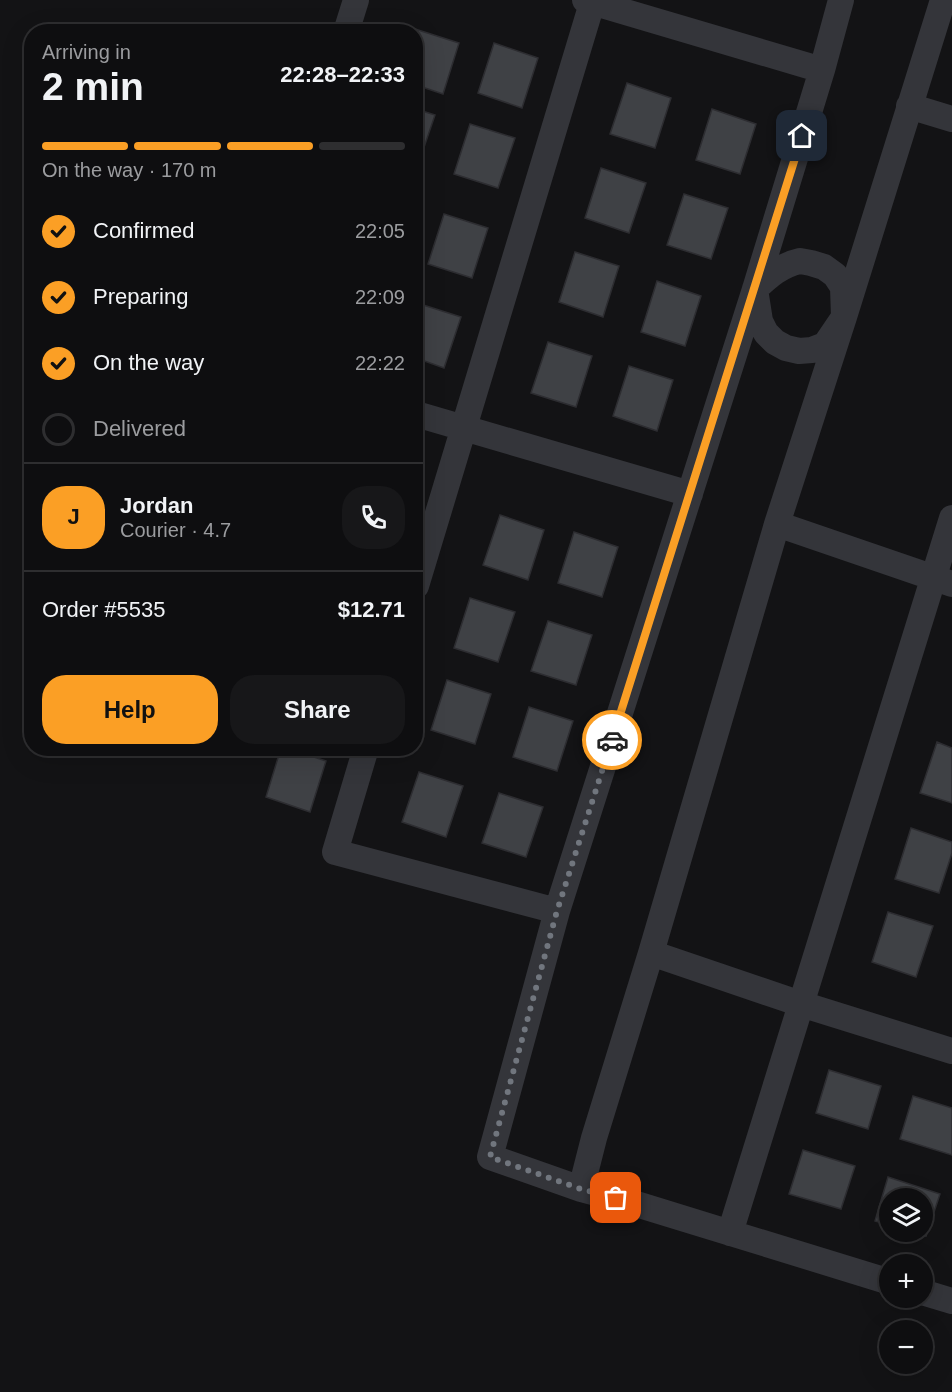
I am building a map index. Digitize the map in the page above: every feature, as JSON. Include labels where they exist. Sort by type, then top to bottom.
[{"type":"street","points":[[348,24],[356,0]]},
{"type":"street","points":[[841,0],[822,70],[754,289],[557,911],[490,1157],[581,1189],[879,1279]]},
{"type":"street","points":[[581,1189],[594,1138],[777,524],[943,0]]},
{"type":"street","points":[[423,563],[590,1],[822,70]]},
{"type":"street","points":[[909,106],[952,119]]},
{"type":"street","points":[[800,261],[811,263],[824,267],[835,275],[843,286],[844,316],[825,345],[812,350],[799,351],[786,348],[766,333],[760,321],[754,289],[779,268],[800,261]]},
{"type":"street","points":[[423,416],[690,494]]},
{"type":"street","points":[[730,1233],[801,1004],[943,581],[952,518]]},
{"type":"street","points":[[777,524],[943,581]]},
{"type":"street","points":[[364,756],[335,852],[557,911]]},
{"type":"street","points":[[651,953],[801,1004],[952,1051]]},
{"type":"street","points":[[933,1295],[952,1301]]},
{"type":"building","points":[[423,32],[459,43],[443,94],[423,87]]},
{"type":"building","points":[[494,43],[538,58],[522,108],[478,93]]},
{"type":"building","points":[[627,83],[671,98],[655,148],[610,134]]},
{"type":"building","points":[[712,109],[756,124],[740,174],[696,160]]},
{"type":"building","points":[[423,111],[435,115],[423,150]]},
{"type":"building","points":[[470,124],[515,138],[498,188],[454,174]]},
{"type":"building","points":[[601,168],[646,183],[629,233],[585,218]]},
{"type":"building","points":[[684,194],[728,208],[711,259],[667,245]]},
{"type":"building","points":[[444,214],[488,228],[472,278],[428,264]]},
{"type":"building","points":[[575,252],[619,266],[603,317],[559,302]]},
{"type":"building","points":[[657,281],[701,296],[685,346],[641,332]]},
{"type":"building","points":[[423,305],[461,317],[444,368],[423,360]]},
{"type":"building","points":[[548,342],[592,356],[576,407],[531,393]]},
{"type":"building","points":[[629,366],[673,380],[657,431],[613,416]]},
{"type":"building","points":[[500,515],[544,530],[528,580],[483,565]]},
{"type":"building","points":[[574,532],[618,547],[602,597],[558,583]]},
{"type":"building","points":[[470,598],[515,612],[498,662],[454,648]]},
{"type":"building","points":[[548,621],[592,635],[576,685],[531,671]]},
{"type":"building","points":[[447,680],[491,694],[475,744],[431,730]]},
{"type":"building","points":[[529,707],[573,721],[557,771],[513,757]]},
{"type":"building","points":[[937,742],[952,748],[952,803],[920,793]]},
{"type":"building","points":[[279,756],[311,756],[326,761],[310,812],[266,797]]},
{"type":"building","points":[[419,772],[463,786],[446,837],[402,822]]},
{"type":"building","points":[[499,793],[543,807],[526,857],[482,843]]},
{"type":"building","points":[[911,828],[952,842],[952,853],[939,893],[895,879]]},
{"type":"building","points":[[888,912],[933,926],[916,977],[872,962]]},
{"type":"building","points":[[829,1070],[881,1086],[868,1129],[816,1113]]},
{"type":"building","points":[[913,1096],[952,1108],[952,1155],[900,1139]]},
{"type":"building","points":[[803,1150],[855,1166],[841,1209],[789,1194]]},
{"type":"building","points":[[888,1177],[922,1188],[885,1188]]},
{"type":"building","points":[[933,1192],[940,1194],[933,1215]]},
{"type":"building","points":[[879,1207],[879,1222],[875,1221]]},
{"type":"way so far","points":[[612,740],[557,911],[490,1157],[581,1189],[616,1198]]},
{"type":"route","points":[[612,740],[802,136]]}]
